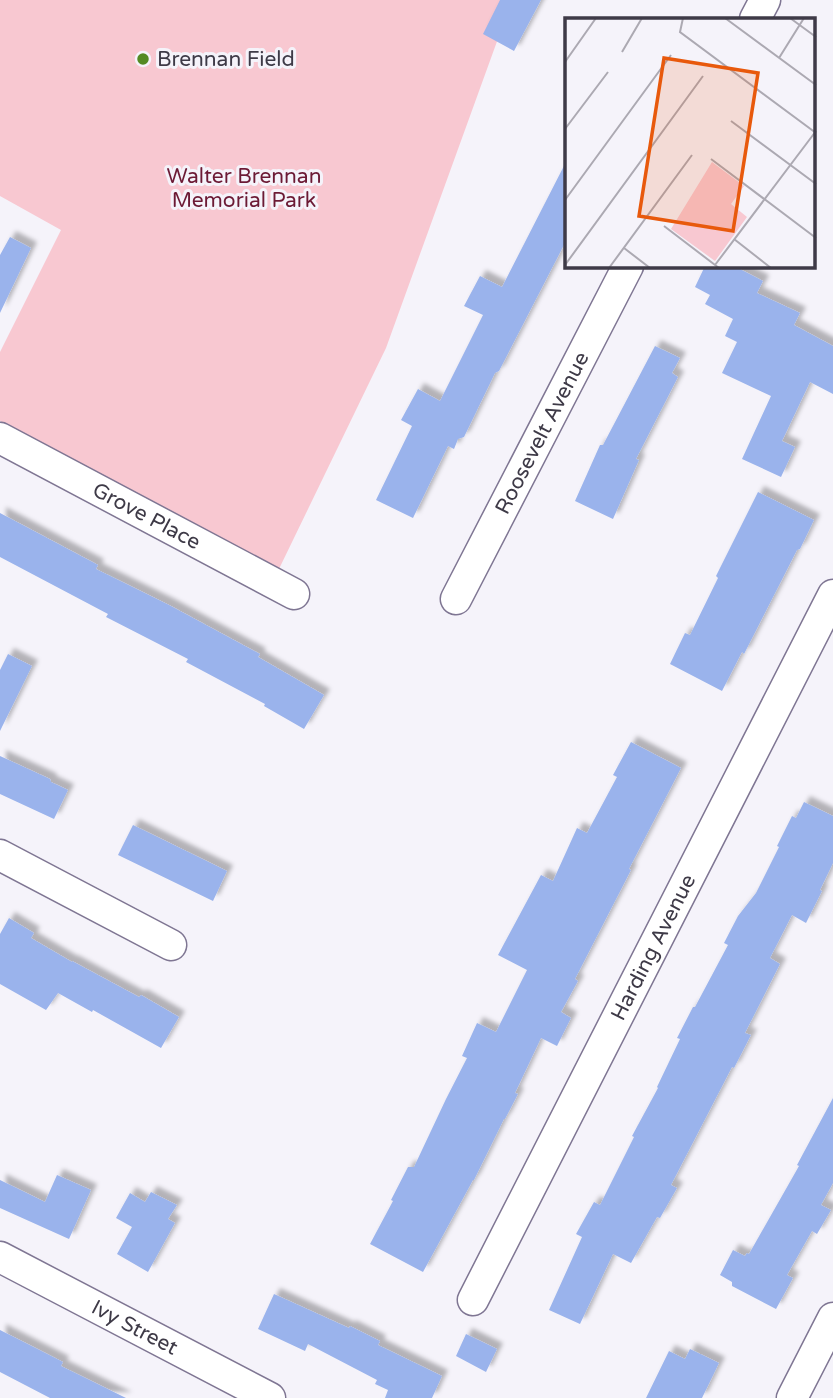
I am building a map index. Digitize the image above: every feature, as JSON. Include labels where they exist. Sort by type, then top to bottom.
[{"type":"street","points":[[756,18],[765,0]]},
{"type":"street","name":"Roosevelt Avenue","points":[[456,599],[627,268]]},
{"type":"street","name":"Grove Place","points":[[0,438],[294,594]]},
{"type":"street","name":"Harding Avenue","points":[[472,1300],[833,596]]},
{"type":"street","points":[[0,855],[171,945]]},
{"type":"street","name":"Ivy Street","points":[[0,1257],[270,1398]]},
{"type":"street","points":[[792,1398],[833,1318]]},
{"type":"green space","name":"Walter Brennan Memorial Park","points":[[0,0],[512,0],[386,348],[278,571],[0,421],[0,352],[61,230],[0,196]]},
{"type":"building","points":[[500,0],[541,0],[514,51],[483,34]]},
{"type":"building","points":[[565,164],[565,243],[464,437],[458,439],[454,449],[448,446],[413,518],[376,500],[412,426],[401,420],[418,389],[440,401],[483,315],[464,306],[480,276],[502,287]]},
{"type":"building","points":[[10,237],[31,248],[0,313],[0,255]]},
{"type":"building","points":[[704,268],[738,268],[763,281],[757,293],[800,313],[794,325],[833,346],[833,394],[810,382],[782,441],[795,447],[781,477],[742,459],[771,396],[722,373],[737,342],[725,336],[733,319],[705,304],[710,295],[695,287]]},
{"type":"building","points":[[655,346],[680,358],[672,373],[678,377],[636,459],[639,460],[613,519],[575,501],[600,445],[603,445]]},
{"type":"building","points":[[758,492],[814,520],[722,691],[670,664],[685,633],[690,635]]},
{"type":"building","points":[[0,513],[98,565],[96,569],[260,654],[258,657],[324,695],[304,729],[264,706],[265,704],[186,662],[188,659],[106,617],[108,614],[0,557]]},
{"type":"building","points":[[8,654],[32,666],[0,731],[0,670]]},
{"type":"building","points":[[631,742],[681,768],[575,979],[578,981],[561,1012],[571,1018],[557,1046],[541,1038],[515,1093],[518,1094],[423,1272],[370,1244],[408,1167],[414,1167],[467,1058],[462,1056],[477,1023],[496,1032],[527,970],[498,955],[541,875],[553,881],[577,828],[587,833],[617,777],[613,775]]},
{"type":"building","points":[[0,756],[68,790],[54,819],[0,794]]},
{"type":"building","points":[[804,802],[833,816],[833,863],[806,923],[792,915],[770,958],[780,964],[745,1033],[751,1035],[671,1185],[677,1188],[631,1263],[613,1254],[580,1324],[549,1310],[582,1237],[576,1234],[594,1202],[600,1205],[658,1088],[680,1039],[677,1038],[728,945],[724,943],[738,916],[756,893],[792,816],[796,818]]},
{"type":"building","points":[[133,825],[227,871],[213,901],[118,855]]},
{"type":"building","points":[[9,918],[34,933],[31,938],[72,962],[139,997],[141,995],[179,1017],[161,1048],[58,993],[46,1010],[0,984],[0,934]]},
{"type":"building","points":[[833,1098],[833,1183],[821,1205],[831,1210],[817,1234],[812,1231],[787,1275],[793,1278],[776,1309],[732,1286],[732,1282],[720,1275],[733,1250],[745,1256],[749,1254],[799,1166],[797,1165]]},
{"type":"building","points":[[57,1175],[91,1190],[69,1239],[0,1208],[0,1180],[45,1202]]},
{"type":"building","points":[[151,1192],[177,1205],[168,1219],[175,1223],[148,1272],[117,1254],[132,1227],[116,1218],[130,1193],[145,1202]]},
{"type":"building","points":[[274,1294],[349,1328],[350,1326],[380,1341],[378,1345],[442,1376],[432,1398],[385,1398],[388,1390],[375,1384],[377,1380],[308,1344],[305,1351],[258,1329]]},
{"type":"building","points":[[0,1330],[63,1362],[61,1366],[126,1398],[50,1398],[0,1372]]},
{"type":"building","points":[[466,1334],[497,1349],[486,1372],[456,1356]]},
{"type":"building","points":[[690,1349],[719,1363],[702,1398],[646,1398],[669,1351],[685,1359]]},
{"type":"place","name":"Brennan Field","points":[[143,59]]}]
